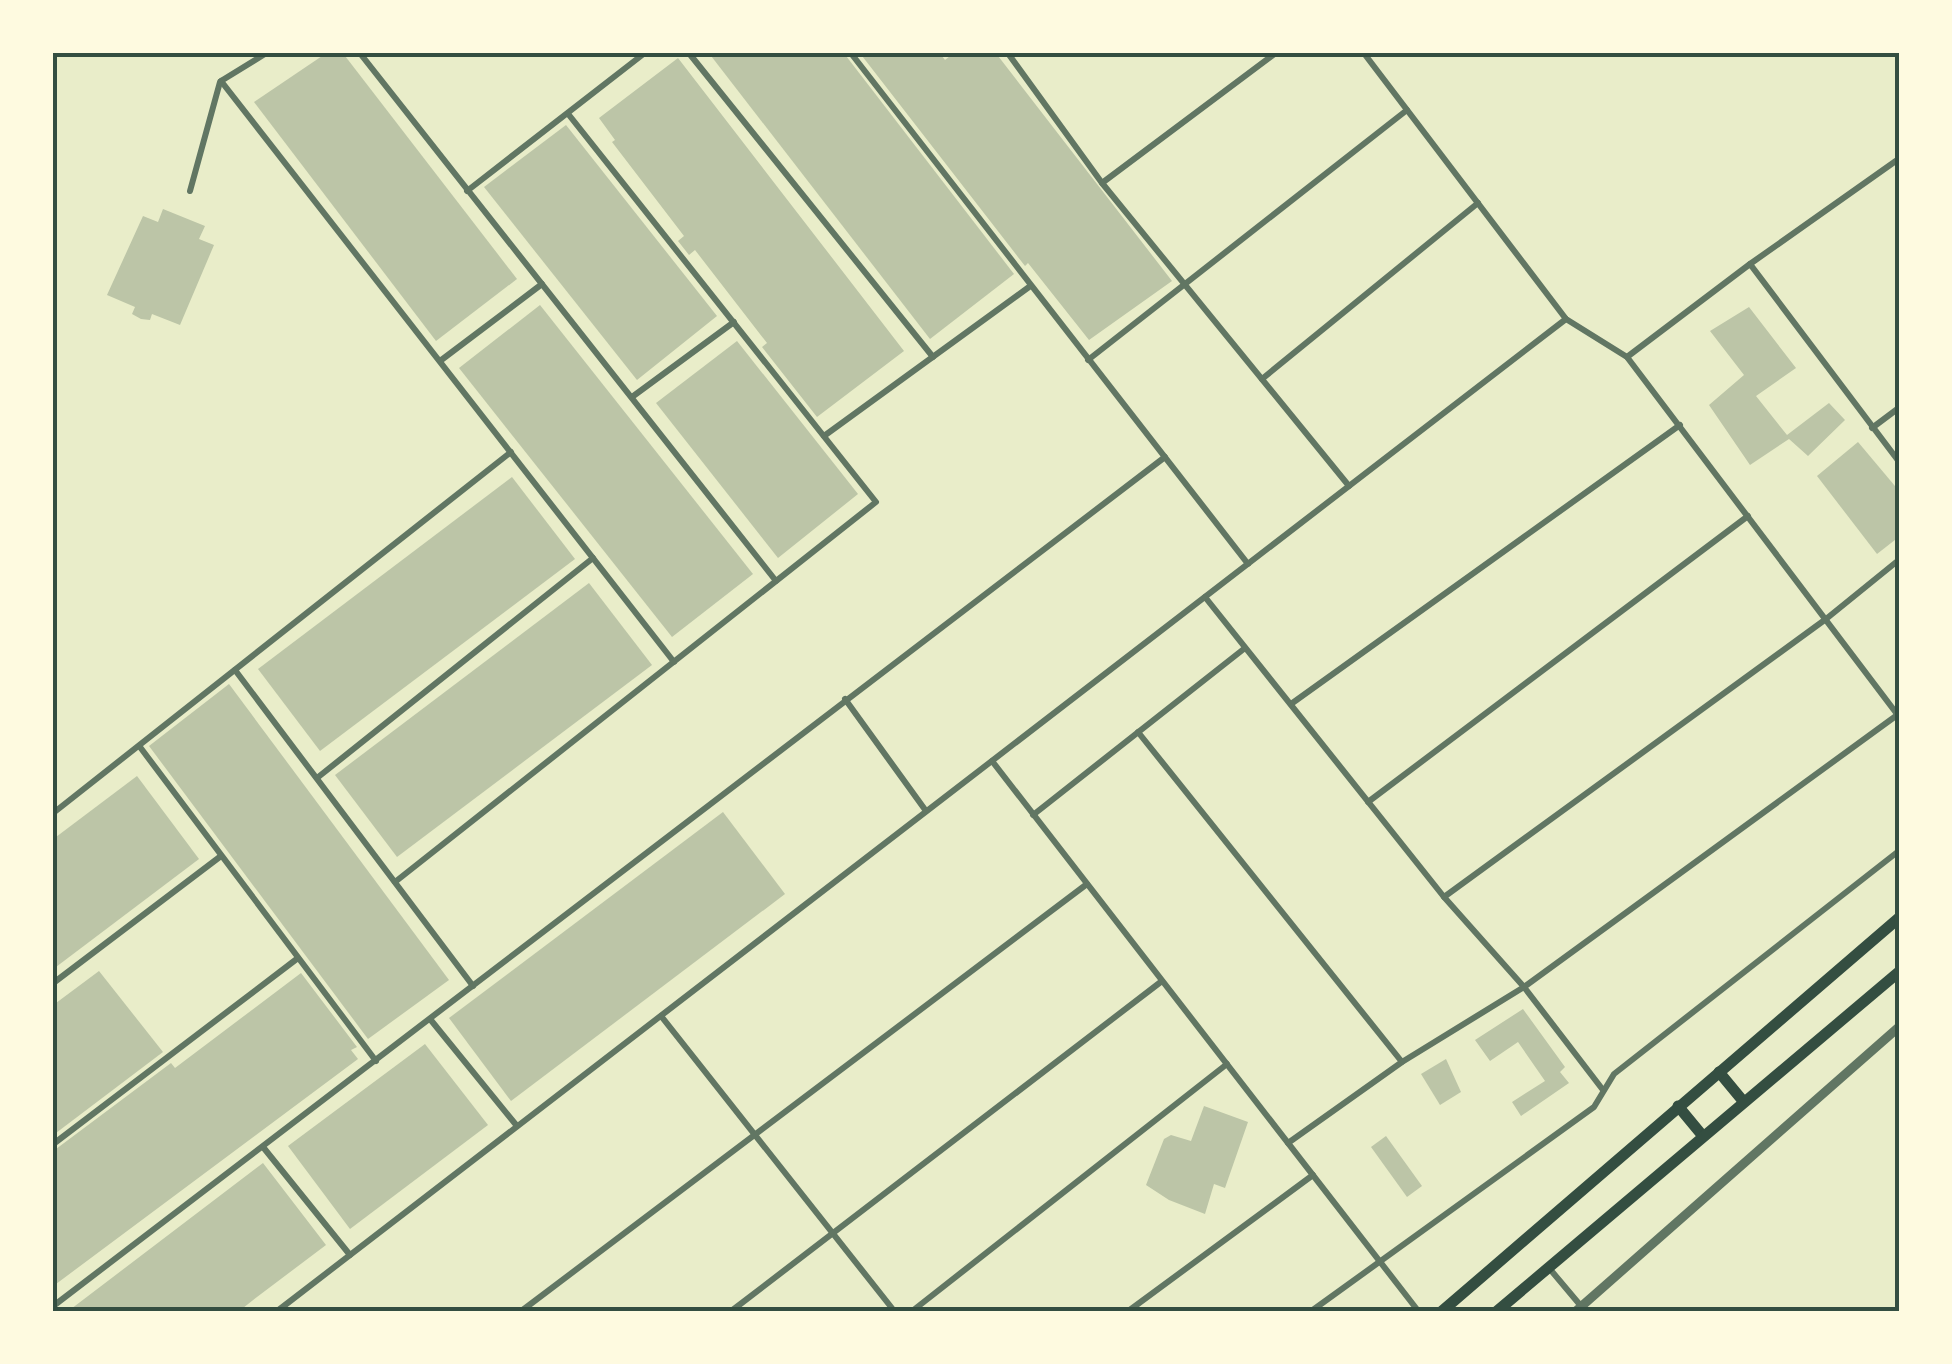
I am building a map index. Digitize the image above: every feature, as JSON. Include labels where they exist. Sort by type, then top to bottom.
[{"type":"highway","points":[[1441,1312],[1900,917]]},
{"type":"highway","points":[[1496,1312],[1899,971]]},
{"type":"highway","points":[[1719,1072],[1743,1101]]},
{"type":"highway","points":[[1678,1106],[1702,1135]]},
{"type":"street","points":[[190,191],[221,81],[268,52]]},
{"type":"street","points":[[359,52],[776,581]]},
{"type":"street","points":[[467,191],[646,52]]},
{"type":"street","points":[[688,52],[933,357]]},
{"type":"street","points":[[850,52],[1248,564]]},
{"type":"street","points":[[1006,52],[1102,183],[1349,486]]},
{"type":"street","points":[[1102,183],[1277,52]]},
{"type":"street","points":[[1288,1143],[1402,1062],[1524,987],[1899,715],[1627,357],[1566,318],[1363,52]]},
{"type":"street","points":[[221,81],[674,662]]},
{"type":"street","points":[[1088,360],[1406,110]]},
{"type":"street","points":[[395,882],[876,502],[569,114]]},
{"type":"street","points":[[1627,357],[1900,158]]},
{"type":"street","points":[[1262,379],[1478,204]]},
{"type":"street","points":[[1750,264],[1900,463]]},
{"type":"street","points":[[440,362],[542,284]]},
{"type":"street","points":[[824,436],[1030,287]]},
{"type":"street","points":[[282,1310],[1566,318]]},
{"type":"street","points":[[632,398],[734,322]]},
{"type":"street","points":[[1872,428],[1900,407]]},
{"type":"street","points":[[1291,705],[1680,425]]},
{"type":"street","points":[[52,814],[511,452]]},
{"type":"street","points":[[54,1303],[1165,457]]},
{"type":"street","points":[[1368,802],[1748,516]]},
{"type":"street","points":[[317,778],[593,558]]},
{"type":"street","points":[[1444,897],[1826,619],[1900,559]]},
{"type":"street","points":[[1205,597],[1604,1090]]},
{"type":"street","points":[[1033,815],[1245,648]]},
{"type":"street","points":[[235,670],[473,986]]},
{"type":"street","points":[[845,699],[926,812]]},
{"type":"street","points":[[1138,732],[1402,1062]]},
{"type":"street","points":[[140,747],[376,1061]]},
{"type":"street","points":[[992,762],[1419,1312]]},
{"type":"street","points":[[1310,1312],[1594,1107],[1614,1074],[1900,850]]},
{"type":"street","points":[[52,984],[222,856]]},
{"type":"street","points":[[520,1312],[1086,884]]},
{"type":"street","points":[[52,1145],[298,958]]},
{"type":"street","points":[[730,1312],[1162,981]]},
{"type":"street","points":[[661,1016],[895,1312]]},
{"type":"street","points":[[430,1019],[517,1126]]},
{"type":"street","points":[[1548,1266],[1581,1310],[1900,1026]]},
{"type":"street","points":[[911,1312],[1226,1064]]},
{"type":"street","points":[[263,1147],[350,1255]]},
{"type":"street","points":[[1126,1312],[1312,1174]]},
{"type":"building","points":[[328,52],[342,52],[517,279],[436,341],[254,102]]},
{"type":"building","points":[[708,52],[843,52],[1014,274],[930,339]]},
{"type":"building","points":[[859,52],[939,52],[945,60],[955,52],[995,52],[1172,281],[1089,340],[1028,263],[1025,266]]},
{"type":"building","points":[[678,58],[904,351],[817,417],[762,347],[767,343],[695,250],[689,255],[678,241],[684,236],[612,142],[615,140],[599,118]]},
{"type":"building","points":[[566,125],[717,316],[637,380],[484,187]]},
{"type":"building","points":[[163,209],[205,226],[199,239],[214,245],[180,325],[152,314],[150,320],[141,319],[132,314],[135,307],[107,295],[143,216],[158,222]]},
{"type":"building","points":[[540,305],[753,574],[672,637],[459,368]]},
{"type":"building","points":[[1749,307],[1796,368],[1756,396],[1787,435],[1829,403],[1845,420],[1808,456],[1789,439],[1750,465],[1709,405],[1744,375],[1710,331]]},
{"type":"building","points":[[737,341],[858,494],[778,558],[656,403]]},
{"type":"building","points":[[1858,442],[1900,492],[1900,536],[1877,554],[1817,476]]},
{"type":"building","points":[[512,477],[575,559],[320,751],[258,669]]},
{"type":"building","points":[[589,583],[652,665],[397,857],[335,775]]},
{"type":"building","points":[[229,684],[449,980],[368,1039],[149,746]]},
{"type":"building","points":[[137,776],[199,859],[52,970],[52,840]]},
{"type":"building","points":[[723,812],[785,894],[511,1101],[449,1018]]},
{"type":"building","points":[[99,971],[163,1052],[52,1136],[52,1006]]},
{"type":"building","points":[[301,973],[357,1047],[351,1050],[358,1059],[52,1287],[52,1152],[171,1063],[175,1068]]},
{"type":"building","points":[[1523,1009],[1565,1067],[1560,1072],[1569,1083],[1521,1116],[1512,1102],[1545,1081],[1518,1042],[1490,1061],[1475,1040]]},
{"type":"building","points":[[425,1044],[488,1125],[350,1229],[288,1146]]},
{"type":"building","points":[[1446,1059],[1461,1092],[1440,1105],[1421,1074]]},
{"type":"building","points":[[1204,1106],[1248,1122],[1225,1188],[1214,1184],[1205,1214],[1169,1200],[1146,1185],[1164,1139],[1171,1135],[1191,1141]]},
{"type":"building","points":[[1386,1136],[1422,1186],[1407,1197],[1371,1147]]},
{"type":"building","points":[[263,1163],[326,1245],[238,1312],[67,1312]]}]
